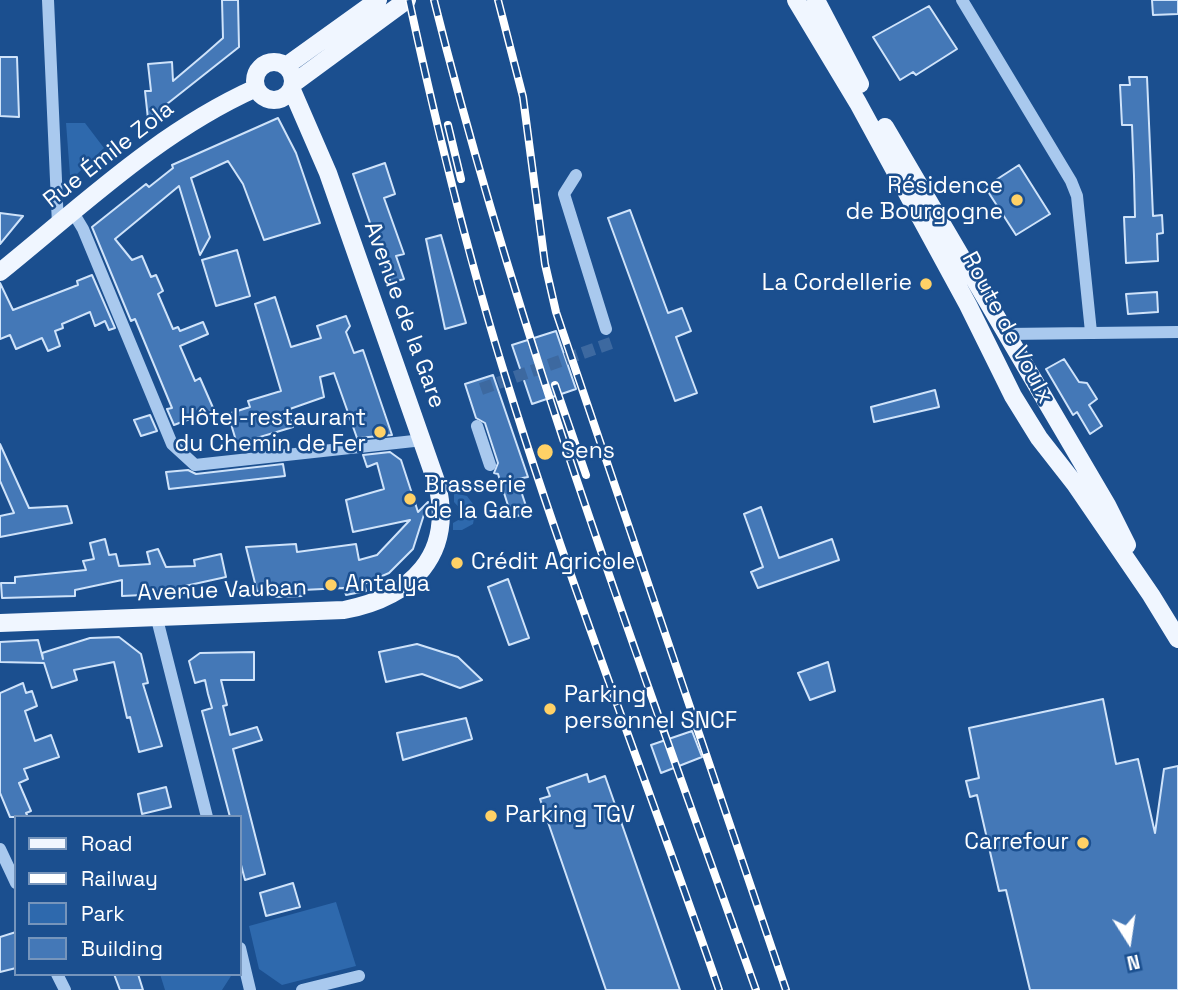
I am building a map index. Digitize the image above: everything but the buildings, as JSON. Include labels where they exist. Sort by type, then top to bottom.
[{"type":"main road","points":[[286,66],[378,0]]},
{"type":"main road","points":[[293,86],[286,66],[276,62],[261,67],[256,74],[256,88],[270,100],[283,99],[293,86],[407,0]]},
{"type":"main road","name":"Route de Voulx","points":[[796,0],[858,103],[968,305],[1013,397],[1038,438],[1075,484],[1152,595]]},
{"type":"main road","name":"Route de Voulx","points":[[816,0],[852,71],[1107,505],[1152,595],[1178,639]]},
{"type":"main road","name":"Avenue de la Gare","points":[[293,86],[319,149],[423,440],[443,514],[440,540],[431,560]]},
{"type":"main road","name":"Rue Émile Zola","points":[[0,272],[74,214],[118,173],[152,148],[204,115],[256,88]]},
{"type":"main road","name":"Avenue Vauban","points":[[0,623],[270,615],[361,607],[407,584],[431,560]]},
{"type":"street","points":[[48,0],[58,225]]},
{"type":"street","points":[[962,0],[1072,181],[1078,206],[1091,332]]},
{"type":"street","points":[[576,175],[564,194],[606,329]]},
{"type":"street","points":[[74,214],[83,229],[172,444],[195,465],[423,440]]},
{"type":"street","points":[[1006,334],[1178,332]]},
{"type":"street","points":[[477,426],[490,465]]},
{"type":"street","points":[[157,619],[206,815]]},
{"type":"street","points":[[0,849],[14,879]]},
{"type":"street","points":[[242,956],[250,990]]},
{"type":"street","points":[[302,990],[359,976]]},
{"type":"green space","points":[[66,123],[85,123],[104,148],[75,176],[70,175]]},
{"type":"green space","points":[[454,493],[467,496],[476,508],[473,524],[462,530],[453,530],[453,523],[460,519],[463,512],[454,502]]},
{"type":"green space","points":[[336,902],[356,966],[282,985],[259,969],[249,926]]},
{"type":"green space","points":[[161,976],[231,976],[222,990],[165,990]]},
{"type":"tunnel","points":[[481,389],[611,343]]},
{"type":"railway","points":[[409,0],[454,193],[508,385],[584,613],[719,990]]},
{"type":"railway","points":[[434,0],[467,126],[542,375],[625,622],[756,990]]},
{"type":"railway","points":[[498,0],[523,97],[545,264],[556,312],[786,990]]},
{"type":"railway","points":[[448,125],[461,179]]},
{"type":"railway","points":[[555,385],[586,475]]},
{"type":"place","name":"Résidence de Bourgogne","points":[[1017,200]]},
{"type":"place","name":"La Cordellerie","points":[[926,284]]},
{"type":"place","name":"Hôtel-restaurant du Chemin de Fer","points":[[380,432]]},
{"type":"place","name":"Sens","points":[[545,452]]},
{"type":"place","name":"Brasserie de la Gare","points":[[410,499]]},
{"type":"place","name":"Crédit Agricole","points":[[457,563]]},
{"type":"place","name":"Antalya","points":[[331,585]]},
{"type":"place","name":"Parking personnel SNCF","points":[[550,709]]},
{"type":"place","name":"Parking TGV","points":[[491,816]]},
{"type":"place","name":"Carrefour","points":[[1083,843]]}]
